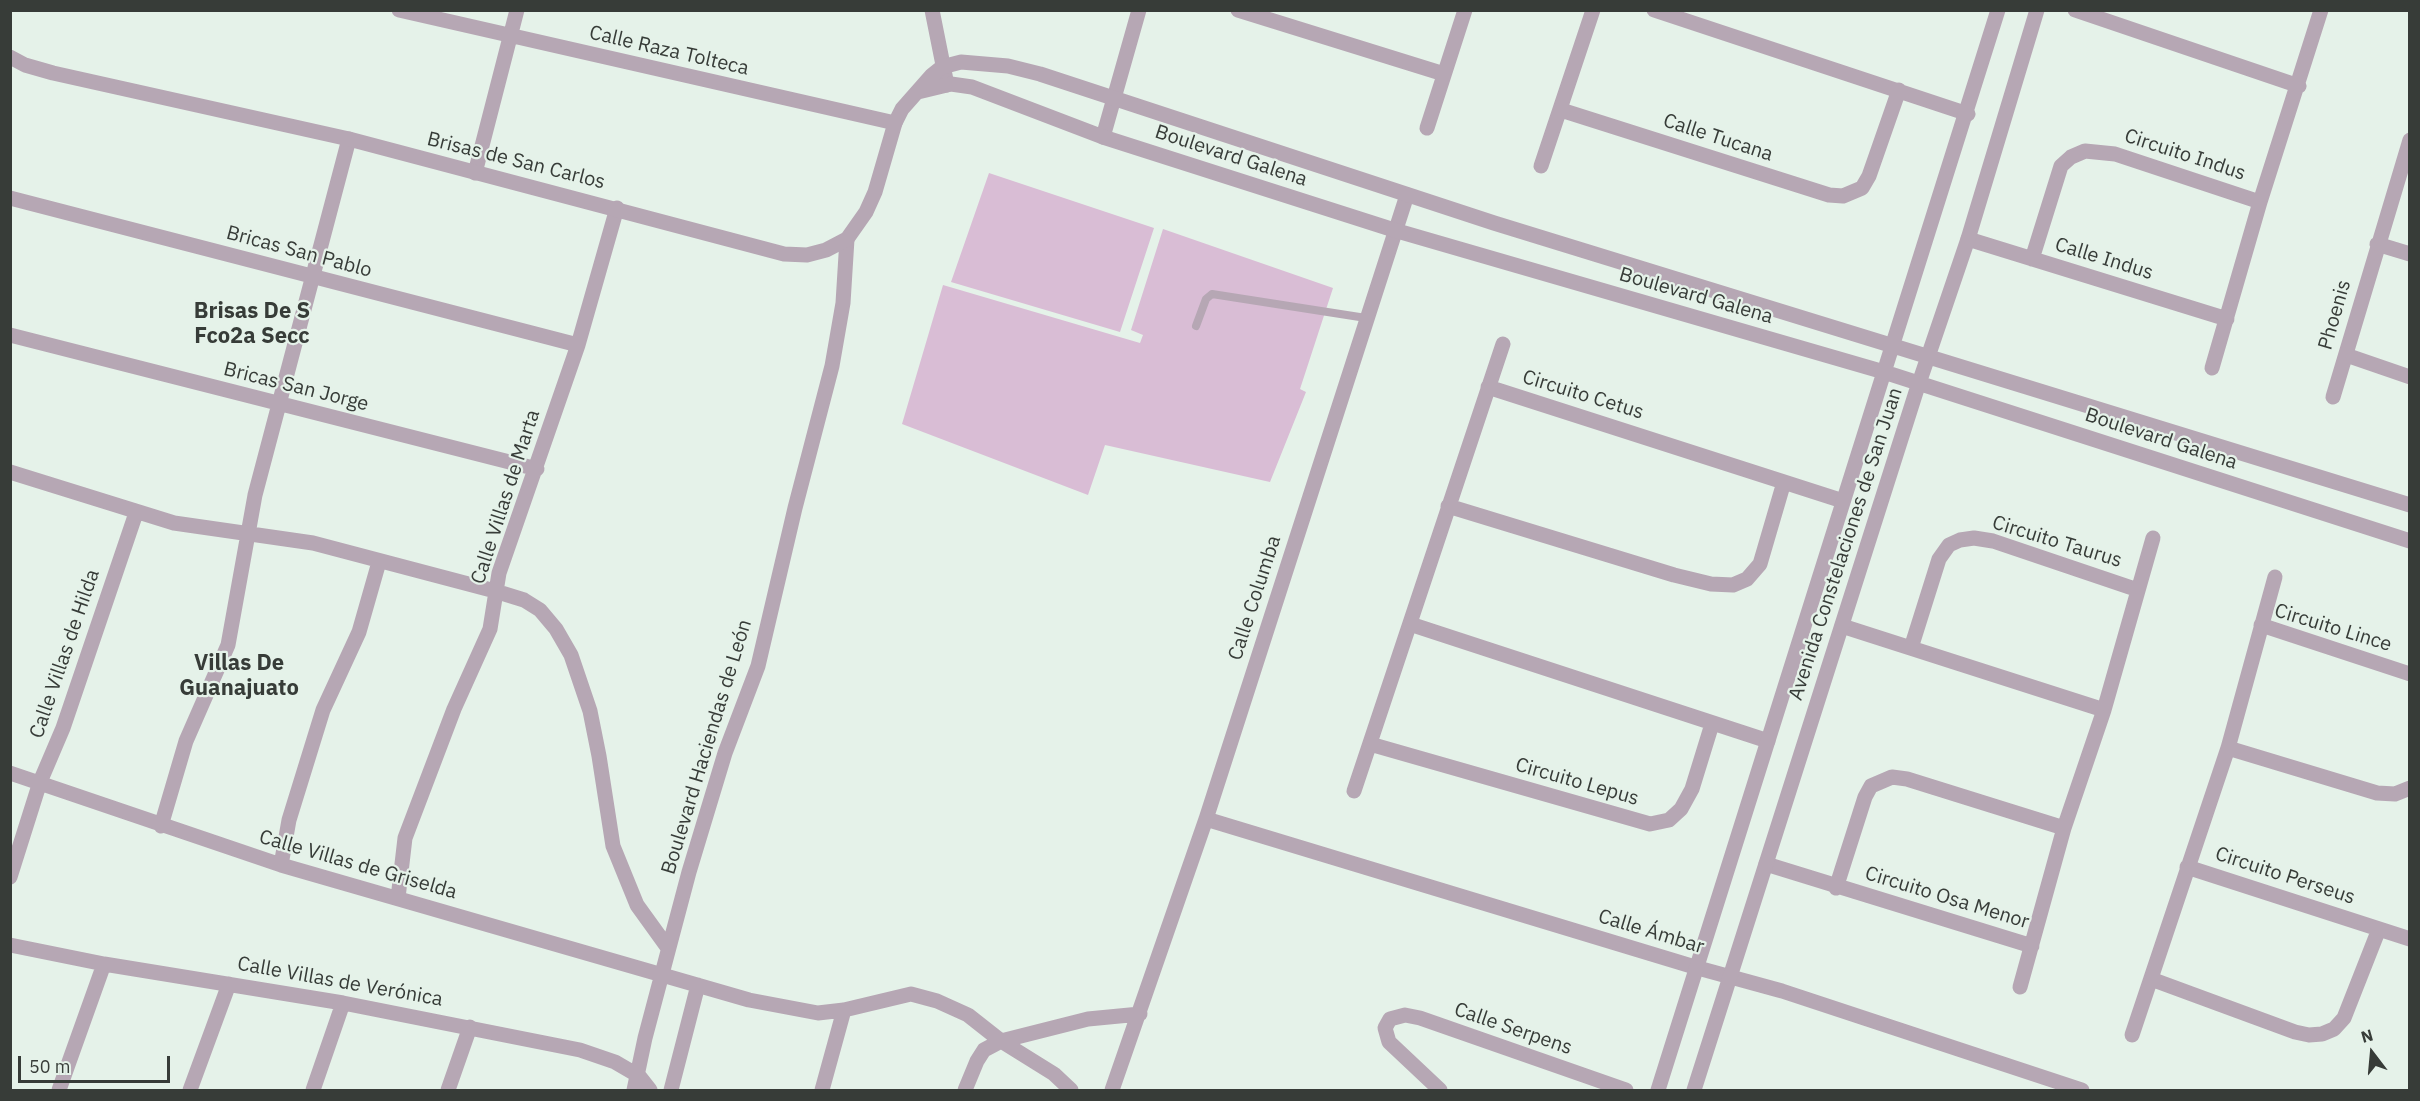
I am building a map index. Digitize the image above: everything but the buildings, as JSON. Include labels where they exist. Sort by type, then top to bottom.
[{"type":"street","name":"Calle Raza Tolteca","points":[[399,10],[895,123]]},
{"type":"street","points":[[475,173],[517,10]]},
{"type":"street","points":[[1103,137],[1139,10]]},
{"type":"street","points":[[1238,10],[1444,74]]},
{"type":"street","points":[[1427,128],[1465,10]]},
{"type":"street","points":[[1541,166],[1593,10]]},
{"type":"street","points":[[1654,10],[1968,114]]},
{"type":"street","name":"Avenida Constelaciones de San Juan","points":[[1658,1090],[1843,501],[1968,114],[1998,10]]},
{"type":"street","name":"Avenida Constelaciones de San Juan","points":[[1694,1090],[1919,384],[1968,239],[2037,10]]},
{"type":"street","points":[[2075,10],[2111,16],[2299,86]]},
{"type":"street","points":[[2260,202],[2299,86],[2321,10]]},
{"type":"street","points":[[918,92],[947,85],[929,11]]},
{"type":"street","name":"Brisas de San Carlos","points":[[10,57],[25,65],[53,73],[349,139],[784,254],[807,255],[826,250],[847,239],[866,212],[875,192],[895,123],[902,109],[942,67]]},
{"type":"street","name":"Boulevard Galena","points":[[942,67],[971,61],[1040,74],[1407,195],[2409,505]]},
{"type":"street","name":"Boulevard Galena","points":[[947,85],[972,87],[1103,137],[1394,230],[1884,372],[2409,541]]},
{"type":"street","name":"Calle Tucana","points":[[1561,110],[1829,195],[1843,196],[1852,195],[1862,188],[1869,176],[1899,90]]},
{"type":"street","points":[[161,826],[186,741],[228,645],[255,495],[349,139]]},
{"type":"street","name":"Phoenis","points":[[2333,398],[2409,140]]},
{"type":"street","name":"Circuito Indus","points":[[2032,259],[2061,166],[2071,157],[2085,151],[2115,154],[2260,202],[2212,368]]},
{"type":"street","name":"Calle Columba","points":[[1112,1090],[1206,819],[1407,195]]},
{"type":"street","name":"Bricas San Pablo","points":[[10,198],[578,345]]},
{"type":"street","name":"Calle Villas de Marta","points":[[398,898],[405,838],[453,709],[490,628],[495,591],[505,553],[537,469],[578,345],[617,208]]},
{"type":"street","name":"Boulevard Haciendas de León","points":[[637,1083],[645,1038],[668,948],[725,753],[758,666],[832,366],[843,303],[847,239]]},
{"type":"street","name":"Calle Indus","points":[[1968,239],[2227,319]]},
{"type":"street","points":[[2377,244],[2409,254]]},
{"type":"street","name":"Bricas San Jorge","points":[[10,335],[537,469]]},
{"type":"street","points":[[1354,791],[1503,344]]},
{"type":"street","points":[[2346,356],[2409,376]]},
{"type":"street","name":"Circuito Cetus","points":[[1488,387],[1843,501]]},
{"type":"street","points":[[10,472],[174,523],[313,543],[495,591],[524,600],[540,610],[556,629],[571,656],[590,711],[600,756],[613,846],[637,905],[668,948]]},
{"type":"street","points":[[1448,506],[1674,575],[1711,584],[1733,585],[1747,579],[1760,564],[1784,482]]},
{"type":"street","name":"Calle Villas de Hilda","points":[[10,877],[40,782],[63,728],[136,513]]},
{"type":"street","name":"Circuito Taurus","points":[[1911,648],[1939,559],[1949,545],[1960,540],[1974,538],[1993,541],[2138,590],[2082,778]]},
{"type":"street","points":[[2138,590],[2153,538]]},
{"type":"street","points":[[281,865],[289,820],[323,710],[359,632],[379,562]]},
{"type":"street","points":[[2261,625],[2275,577]]},
{"type":"street","points":[[1410,624],[1768,741]]},
{"type":"street","name":"Circuito Lince","points":[[2187,867],[2228,748],[2261,625],[2409,674]]},
{"type":"street","points":[[1842,626],[2104,710]]},
{"type":"street","name":"Circuito Lepus","points":[[1370,744],[1650,824],[1669,820],[1682,809],[1692,789],[1712,724]]},
{"type":"street","points":[[2228,748],[2377,793],[2395,794],[2409,788]]},
{"type":"street","name":"Calle Villas de Griselda","points":[[10,773],[281,865],[749,1000],[818,1012],[844,1010],[911,994],[937,1000],[968,1015],[1001,1041],[1031,1058],[1071,1090]]},
{"type":"street","name":"Circuito Osa Menor","points":[[1836,888],[1865,797],[1871,786],[1892,777],[1907,779],[2064,828]]},
{"type":"street","name":"Circuito Osa Menor","points":[[1766,864],[1836,888],[2032,946],[2064,828],[2082,778]]},
{"type":"street","name":"Calle Ámbar","points":[[1206,819],[1698,968],[1782,991],[2082,1090]]},
{"type":"street","name":"Circuito Perseus","points":[[2132,1035],[2187,867],[2409,939]]},
{"type":"street","points":[[2151,979],[2295,1032],[2309,1035],[2322,1034],[2334,1029],[2344,1018],[2379,929]]},
{"type":"street","name":"Calle Villas de Verónica","points":[[10,945],[104,964],[344,1003],[580,1050],[615,1062],[637,1083],[650,1090]]},
{"type":"street","points":[[2020,987],[2032,946]]},
{"type":"street","points":[[59,1090],[104,964]]},
{"type":"street","points":[[190,1090],[229,984]]},
{"type":"street","points":[[671,1090],[698,985]]},
{"type":"street","points":[[313,1090],[344,1003]]},
{"type":"street","points":[[822,1090],[844,1010]]},
{"type":"street","points":[[965,1090],[977,1060],[984,1050],[1001,1041],[1088,1019],[1140,1014]]},
{"type":"street","name":"Calle Serpens","points":[[1440,1090],[1389,1042],[1385,1028],[1387,1022],[1394,1017],[1405,1015],[1420,1018],[1626,1090]]},
{"type":"street","points":[[448,1090],[470,1027]]},
{"type":"lane","points":[[1196,326],[1206,299],[1212,294],[1366,318]]},
{"type":"shaded area","points":[[989,173],[1154,228],[1120,332],[951,282]]},
{"type":"shaded area","points":[[1163,229],[1333,288],[1300,389],[1306,392],[1270,482],[1105,445],[1088,495],[902,424],[943,285],[1140,343],[1143,335],[1131,330]]},
{"type":"district","name":"Brisas De S Fco2a Secc","points":[[252,324]]},
{"type":"district","name":"Villas De Guanajuato","points":[[239,676]]}]
